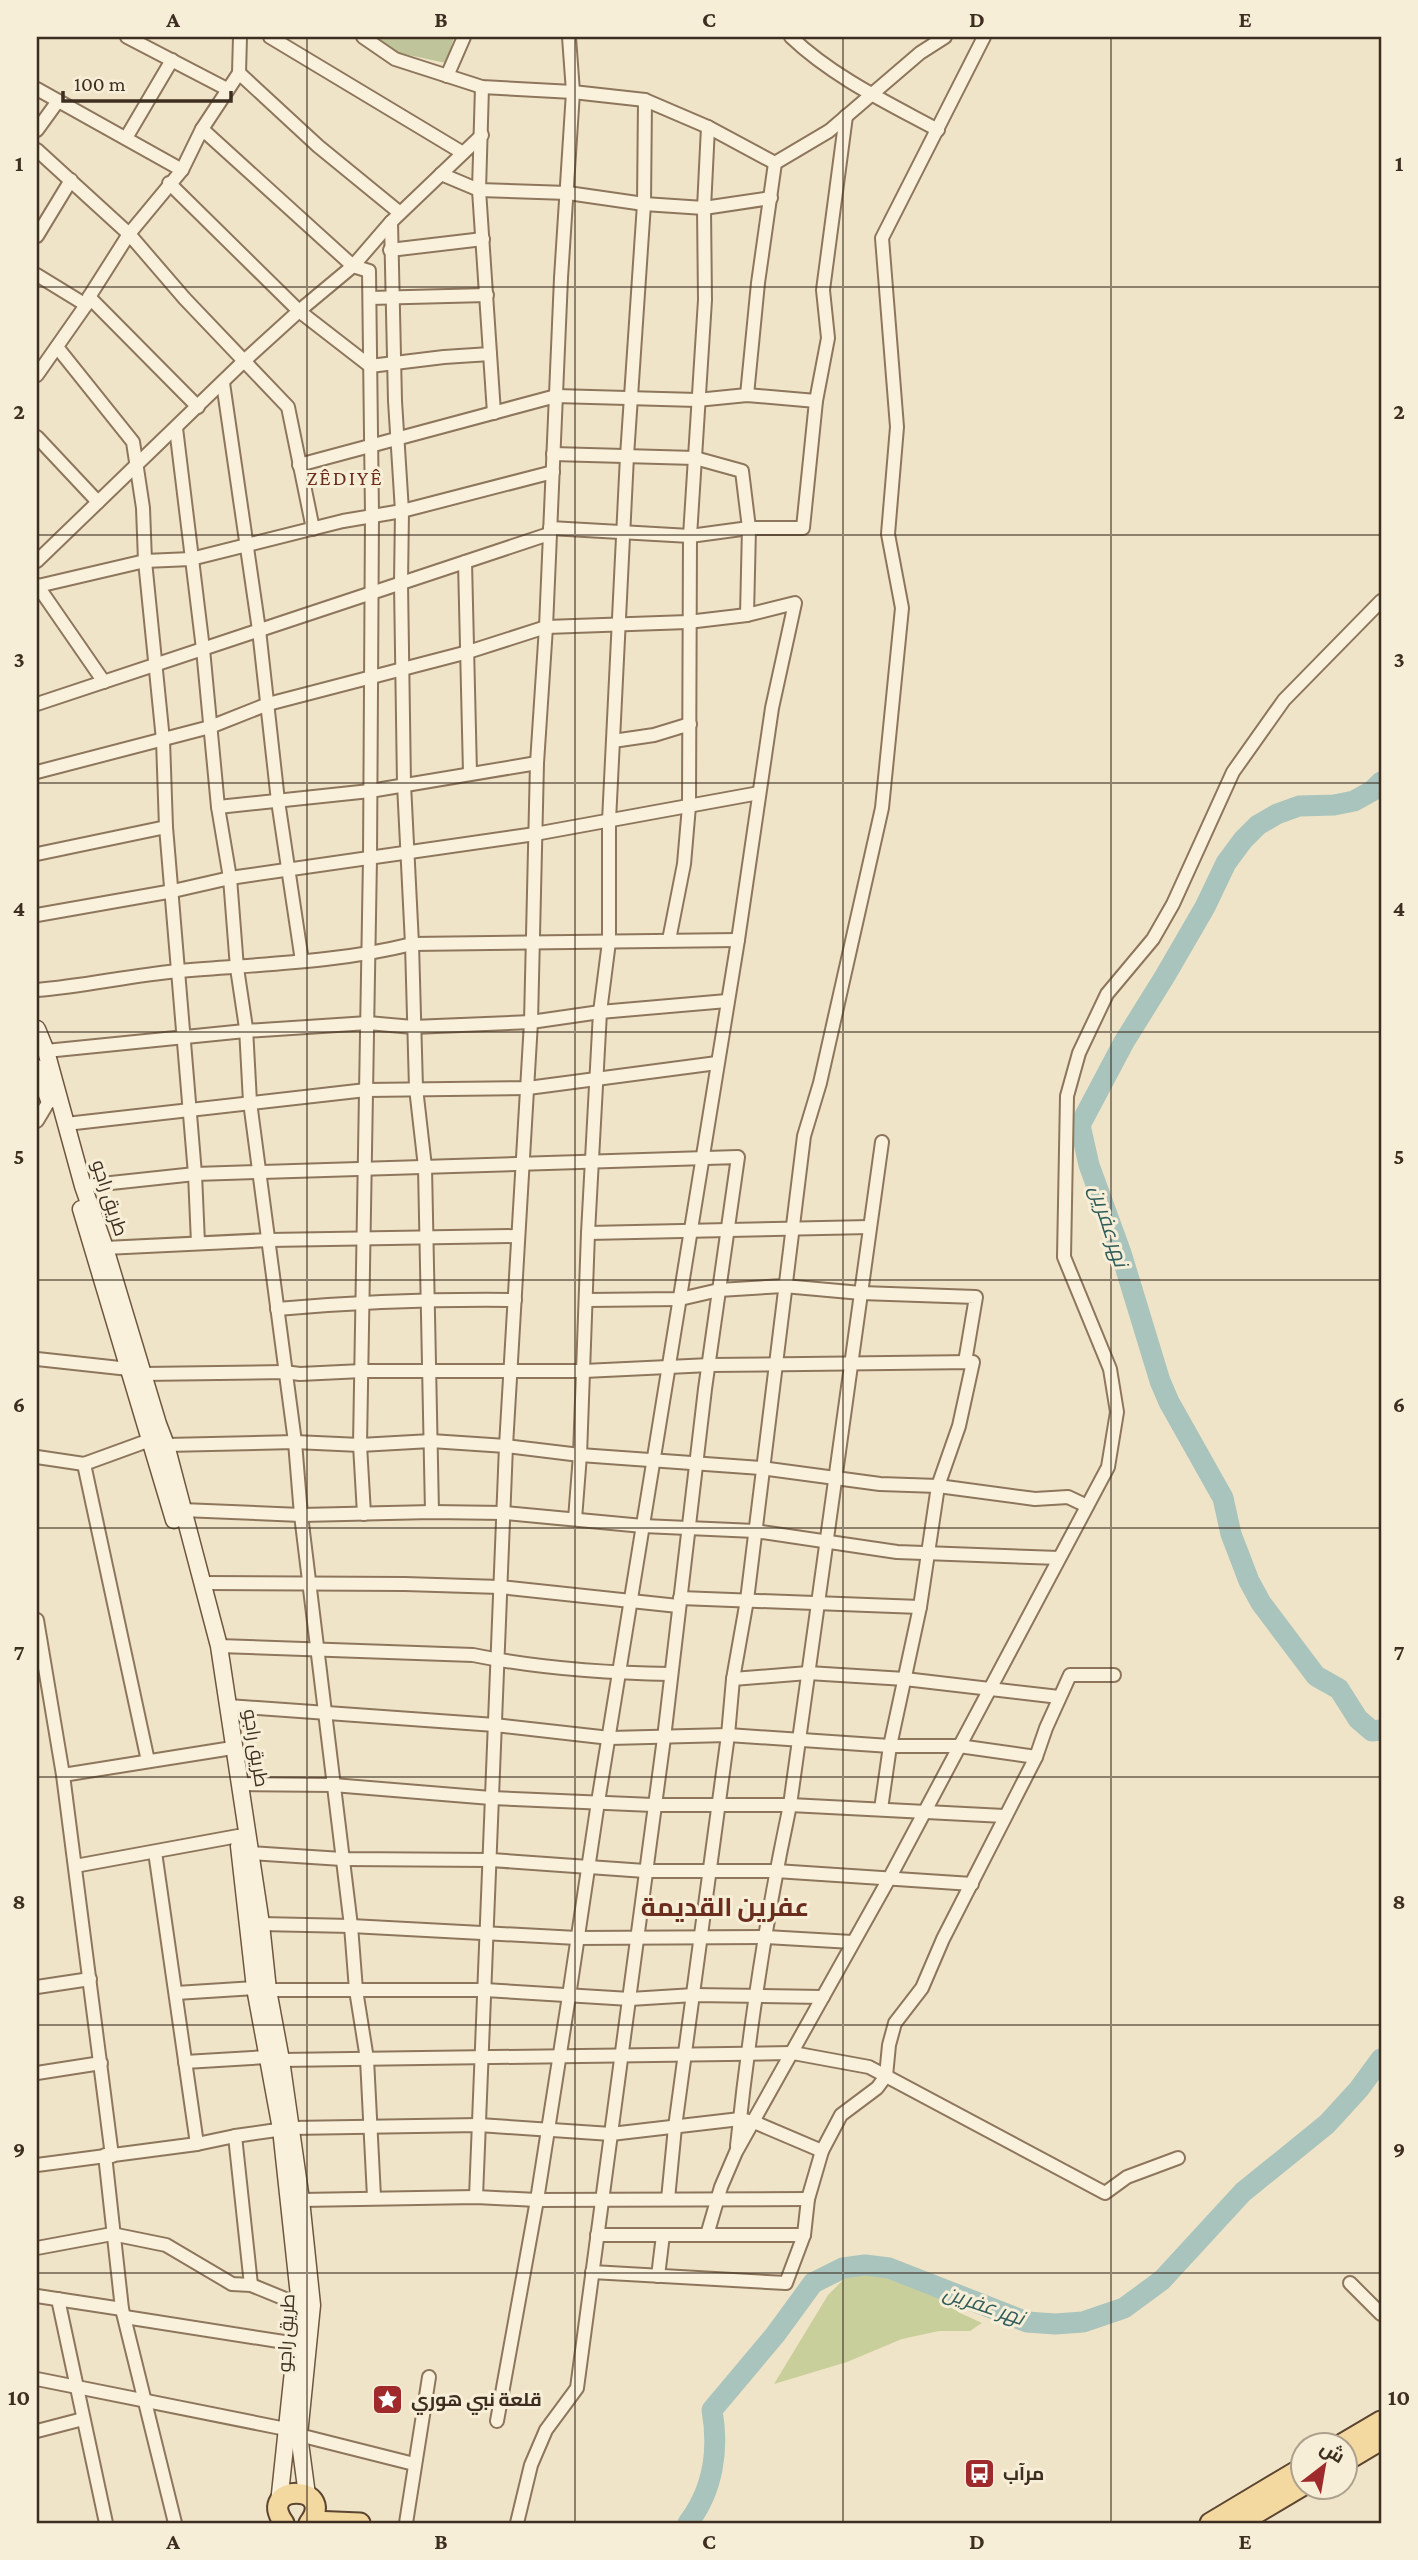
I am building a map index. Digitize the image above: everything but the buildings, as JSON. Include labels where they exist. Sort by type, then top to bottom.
[{"type":"main road","name":"طريق راجو","points":[[37,1030],[46,1051],[83,1186],[105,1248],[136,1371],[150,1440],[207,1634],[261,1989],[301,2200],[306,2305],[293,2432],[279,2504]]},
{"type":"main road","name":"طريق راجو","points":[[37,1068],[136,1371],[166,1445],[219,1646],[261,1924],[261,1989]]},
{"type":"main road","name":"طريق راجو","points":[[286,2129],[306,2305],[297,2344],[293,2432],[307,2495]]},
{"type":"main road","points":[[1358,2435],[1381,2421]]},
{"type":"main road","points":[[1358,2454],[1381,2440]]},
{"type":"main road","points":[[1210,2523],[1288,2477]]},
{"type":"main road","points":[[284,2523],[279,2515],[279,2504],[291,2493],[307,2495],[314,2507],[310,2522],[360,2523]]},
{"type":"main road","points":[[1240,2523],[1288,2495]]},
{"type":"street","points":[[127,37],[227,89]]},
{"type":"street","points":[[37,375],[129,234],[181,170],[202,129],[239,73],[240,37]]},
{"type":"street","points":[[270,37],[463,153]]},
{"type":"street","points":[[363,37],[395,59],[482,87],[573,92],[645,100],[708,127],[775,163]]},
{"type":"street","points":[[447,76],[464,37]]},
{"type":"street","points":[[476,2197],[506,1446],[531,1022],[537,763],[547,627],[561,278],[573,92],[569,37]]},
{"type":"street","points":[[791,37],[809,54],[872,94],[938,130]]},
{"type":"street","points":[[775,163],[829,131],[920,53],[945,37]]},
{"type":"street","points":[[668,2199],[733,1679],[747,1600],[761,1468],[804,1136],[820,1083],[882,808],[902,608],[888,534],[897,427],[882,238],[984,37]]},
{"type":"street","points":[[126,138],[172,60]]},
{"type":"street","points":[[239,73],[396,218]]},
{"type":"street","points":[[482,87],[479,190],[494,413]]},
{"type":"street","points":[[37,89],[181,170]]},
{"type":"street","points":[[575,1519],[584,1371],[591,1161],[600,1012],[609,942],[609,821],[627,456],[644,204],[645,100]]},
{"type":"street","points":[[37,131],[58,101]]},
{"type":"street","points":[[37,704],[466,562],[550,531],[624,531],[690,536],[749,528],[803,528],[816,401],[828,338],[823,290],[846,116]]},
{"type":"street","points":[[669,940],[684,864],[689,806],[690,536],[705,300],[704,208],[708,127]]},
{"type":"street","points":[[202,129],[354,266],[369,271],[372,592],[369,955],[360,1445],[364,1514]]},
{"type":"street","points":[[37,561],[244,362],[299,311],[354,266],[396,218],[482,135]]},
{"type":"street","points":[[37,150],[129,234],[185,299],[288,407],[313,529]]},
{"type":"street","points":[[747,395],[758,284],[775,163]]},
{"type":"street","points":[[441,174],[479,190],[568,193],[644,204],[704,208],[771,198]]},
{"type":"street","points":[[37,236],[71,180]]},
{"type":"street","points":[[169,183],[299,311],[370,366],[490,354]]},
{"type":"street","points":[[396,218],[390,250],[402,511],[404,784],[416,1088],[425,1167],[428,1236],[426,1299],[432,1512]]},
{"type":"street","points":[[390,250],[483,239]]},
{"type":"street","points":[[37,275],[87,301],[198,407]]},
{"type":"street","points":[[370,298],[487,295]]},
{"type":"street","points":[[57,347],[133,442],[143,508],[154,666],[163,740],[166,827],[195,1174],[198,1243]]},
{"type":"street","points":[[223,383],[268,704],[278,801],[302,961]]},
{"type":"street","points":[[299,465],[556,396],[697,400],[747,395],[816,401]]},
{"type":"street","points":[[176,428],[203,649],[218,807],[230,878],[250,1102],[295,1441],[301,1515],[351,1926],[356,1990],[367,2059],[374,2197]]},
{"type":"street","points":[[37,437],[98,502]]},
{"type":"street","points":[[553,454],[695,457],[742,471],[749,528],[747,615]]},
{"type":"street","points":[[104,682],[37,586],[145,561],[191,559],[372,515],[402,511],[553,471]]},
{"type":"street","points":[[466,562],[470,773]]},
{"type":"street","points":[[707,2235],[717,2199],[736,2152],[890,1877],[1108,1467],[1117,1412],[1110,1369],[1064,1257],[1067,1096],[1079,1053],[1107,993],[1153,939],[1233,772],[1284,700],[1381,601]]},
{"type":"street","points":[[37,772],[210,727],[268,704],[468,652],[547,627],[688,622],[747,615],[795,603],[772,708],[738,940],[668,1367],[656,1459],[598,1802],[537,2200],[497,2421]]},
{"type":"street","points":[[613,741],[654,735],[690,724]]},
{"type":"street","points":[[218,807],[370,792],[537,763]]},
{"type":"street","points":[[37,915],[230,878],[535,834],[759,793]]},
{"type":"street","points":[[37,854],[166,827]]},
{"type":"street","points":[[37,990],[179,971],[369,955],[412,944],[738,940]]},
{"type":"street","points":[[46,1051],[183,1036],[368,1023],[413,1027],[531,1022],[600,1012],[727,1002]]},
{"type":"street","points":[[66,1124],[366,1090],[528,1088],[717,1063]]},
{"type":"street","points":[[37,1121],[49,1101]]},
{"type":"street","points":[[736,2152],[776,1871],[790,1805],[882,1142]]},
{"type":"street","points":[[83,1186],[195,1174],[738,1157],[577,2388],[546,2430],[531,2465],[517,2523]]},
{"type":"street","points":[[587,1233],[870,1227]]},
{"type":"street","points":[[105,1248],[269,1240],[517,1236]]},
{"type":"street","points":[[587,1300],[680,1299],[719,1290],[784,1286],[861,1293],[976,1297],[965,1362]]},
{"type":"street","points":[[277,1308],[363,1301],[514,1300]]},
{"type":"street","points":[[37,1359],[136,1371],[300,1374],[972,1362],[958,1426],[938,1486],[920,1607],[890,1746],[881,1809]]},
{"type":"street","points":[[37,1457],[83,1464],[150,1440]]},
{"type":"street","points":[[166,1445],[295,1441],[360,1445],[431,1441],[761,1468],[880,1484],[938,1486],[1035,1499],[1068,1497],[1087,1506]]},
{"type":"street","points":[[83,1464],[148,1761]]},
{"type":"street","points":[[182,1510],[301,1515],[505,1513],[643,1526],[755,1531],[897,1552],[1059,1558]]},
{"type":"street","points":[[202,1583],[500,1587],[631,1602],[747,1600],[920,1607]]},
{"type":"street","points":[[37,1620],[62,1775],[101,2063],[112,2234],[123,2313],[175,2523]]},
{"type":"street","points":[[219,1646],[473,1655],[620,1673],[670,1674]]},
{"type":"street","points":[[733,1679],[808,1673],[905,1679],[1059,1697]]},
{"type":"street","points":[[592,2272],[786,2283],[804,2235],[808,2199],[822,2151],[841,2115],[877,2088],[886,2076],[889,2045],[895,2023],[922,1988],[943,1939],[1036,1757],[1070,1675],[1114,1675]]},
{"type":"street","points":[[228,1706],[495,1725],[610,1738],[728,1735],[890,1746],[959,1746],[1036,1757]]},
{"type":"street","points":[[62,1775],[226,1749]]},
{"type":"street","points":[[240,1784],[333,1785],[491,1798],[653,1805],[790,1805],[1004,1816]]},
{"type":"street","points":[[75,1866],[238,1836]]},
{"type":"street","points":[[155,1852],[197,2144]]},
{"type":"street","points":[[250,1853],[342,1859],[491,1860],[645,1871],[776,1871],[972,1884]]},
{"type":"street","points":[[261,1924],[577,1938],[766,1937],[852,1942]]},
{"type":"street","points":[[37,1987],[90,1979]]},
{"type":"street","points":[[176,1993],[261,1989],[485,1990],[629,1999],[694,1995],[823,1997]]},
{"type":"street","points":[[185,2062],[793,2053],[869,2067],[1105,2193],[1127,2177],[1178,2158]]},
{"type":"street","points":[[37,2073],[101,2063]]},
{"type":"street","points":[[37,2165],[197,2144],[286,2129],[479,2125],[611,2134],[740,2119],[754,2122],[822,2151]]},
{"type":"street","points":[[235,2136],[251,2286]]},
{"type":"street","points":[[301,2200],[374,2197],[537,2200],[808,2199]]},
{"type":"street","points":[[37,2248],[112,2234],[166,2245],[232,2284],[251,2286],[306,2305]]},
{"type":"street","points":[[597,2235],[804,2235]]},
{"type":"street","points":[[658,2276],[663,2235]]},
{"type":"street","points":[[1350,2283],[1381,2314]]},
{"type":"street","points":[[37,2296],[297,2344]]},
{"type":"street","points":[[58,2299],[106,2523]]},
{"type":"street","points":[[406,2523],[429,2377]]},
{"type":"street","points":[[37,2379],[293,2432],[414,2464]]},
{"type":"street","points":[[37,2431],[83,2419]]},
{"type":"green space","points":[[375,37],[454,37],[446,63],[399,53]]},
{"type":"green space","points":[[876,2269],[938,2297],[960,2313],[982,2323],[970,2331],[939,2331],[902,2339],[847,2362],[774,2384],[828,2295],[847,2276]]},
{"type":"waterway","name":"نهر عفرين","points":[[1381,782],[1372,791],[1354,801],[1334,805],[1299,806],[1277,814],[1258,825],[1243,840],[1226,863],[1205,907],[1124,1042],[1080,1125],[1089,1165],[1121,1253],[1160,1381],[1223,1498],[1231,1534],[1249,1581],[1261,1603],[1316,1676],[1339,1689],[1358,1719],[1372,1731],[1381,1730]]},
{"type":"waterway","name":"نهر عفرين","points":[[688,2523],[703,2497],[712,2469],[715,2440],[712,2410],[775,2335],[813,2283],[843,2268],[865,2265],[889,2268],[1027,2322],[1083,2322],[1124,2308],[1162,2280],[1243,2192],[1327,2124],[1359,2089],[1381,2059]]},
{"type":"place","name":"قلعة نبي هوري","points":[[388,2399]]},
{"type":"place","name":"مرآب","points":[[980,2473]]},
{"type":"district","name":"ZÊDIYÊ","points":[[345,478]]},
{"type":"district","name":"عفرين القديمة","points":[[725,1907]]}]
